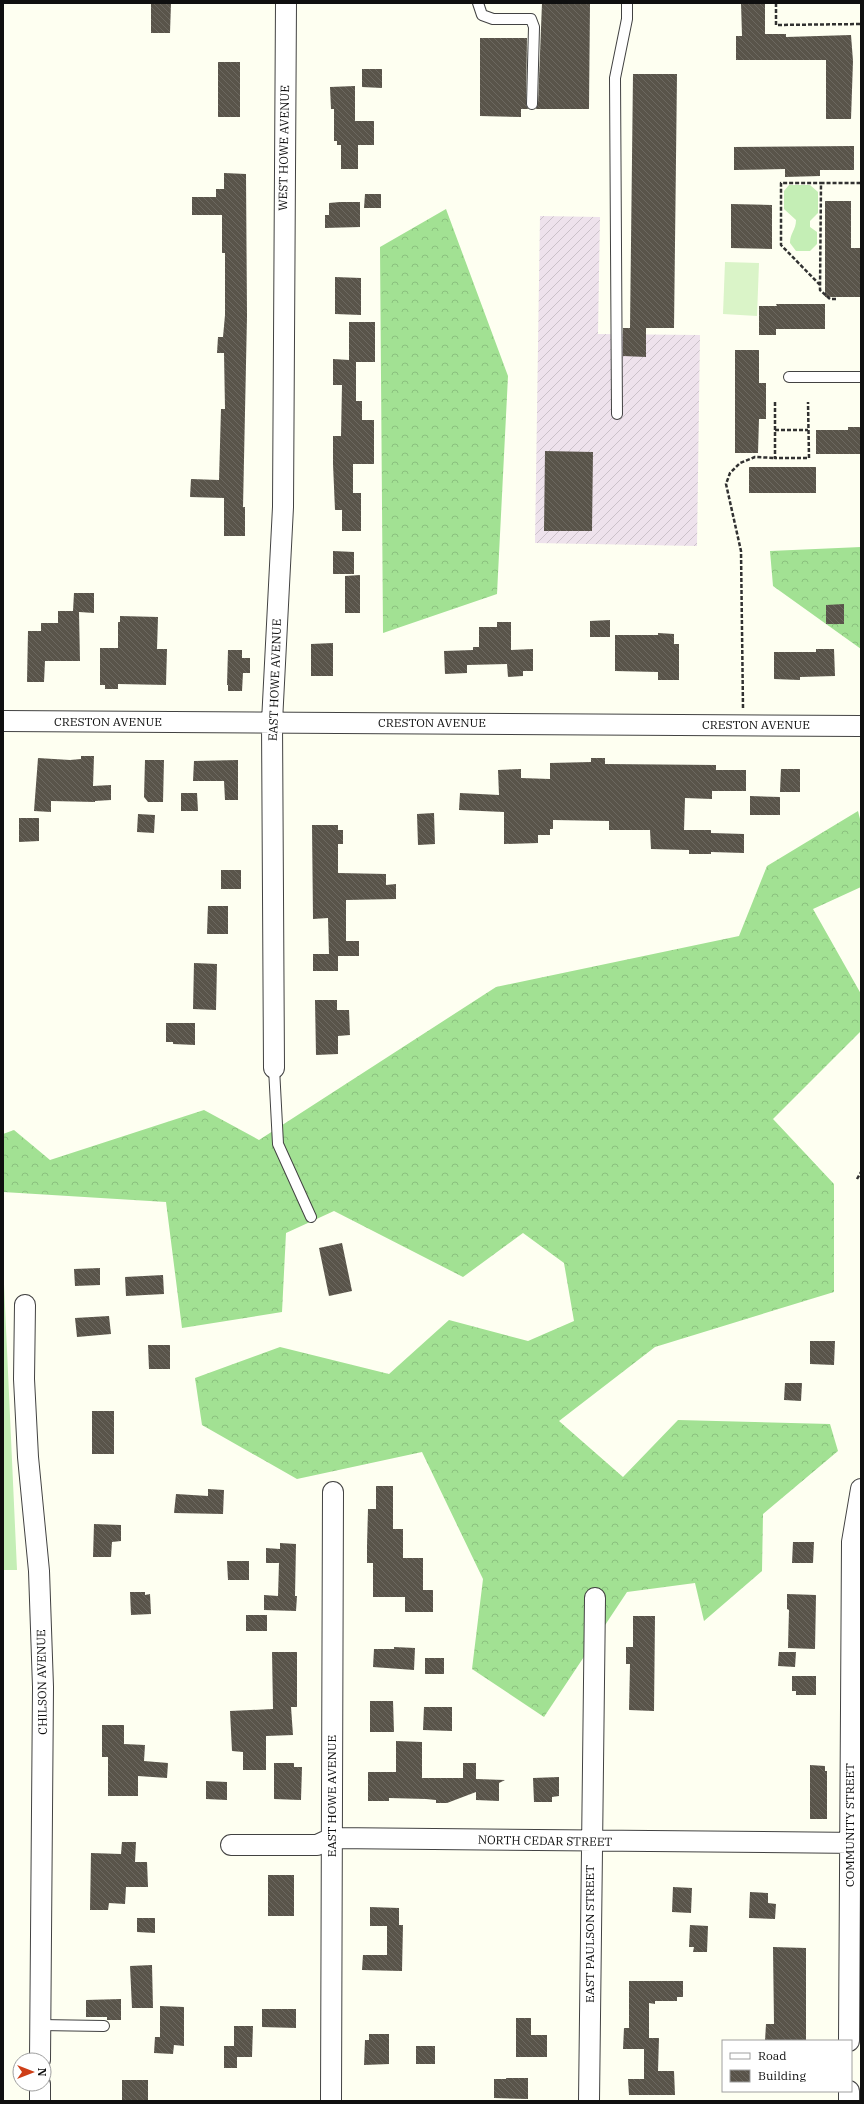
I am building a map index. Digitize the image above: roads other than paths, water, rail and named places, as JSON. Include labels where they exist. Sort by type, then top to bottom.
[{"type":"street","name":"WEST HOWE AVENUE","points":[[283,293],[286,3]]},
{"type":"street","name":"EAST HOWE AVENUE","points":[[274,1068],[272,722],[283,507],[283,293]]},
{"type":"street","name":"CRESTON AVENUE","points":[[3,721],[861,726]]},
{"type":"street","name":"CHILSON AVENUE","points":[[24,1305],[24,1379],[28,1457],[39,1571],[43,1687],[40,2052]]},
{"type":"street","name":"COMMUNITY STREET","points":[[849,2040],[855,1843],[852,1542],[861,1489]]},
{"type":"street","name":"EAST HOWE AVENUE","points":[[331,2101],[332,1492]]},
{"type":"street","name":"EAST PAULSON STREET","points":[[589,2101],[594,1598]]},
{"type":"street","name":"NORTH CEDAR STREET","points":[[231,1845],[316,1845],[332,1838],[591,1842],[855,1843]]},
{"type":"lane","points":[[478,3],[482,15],[493,19],[531,19],[534,27],[532,104]]},
{"type":"lane","points":[[616,414],[615,78],[627,19],[627,3]]},
{"type":"lane","points":[[789,377],[861,377]]},
{"type":"lane","points":[[274,1068],[278,1144],[311,1217]]},
{"type":"lane","points":[[40,2025],[104,2026]]}]
